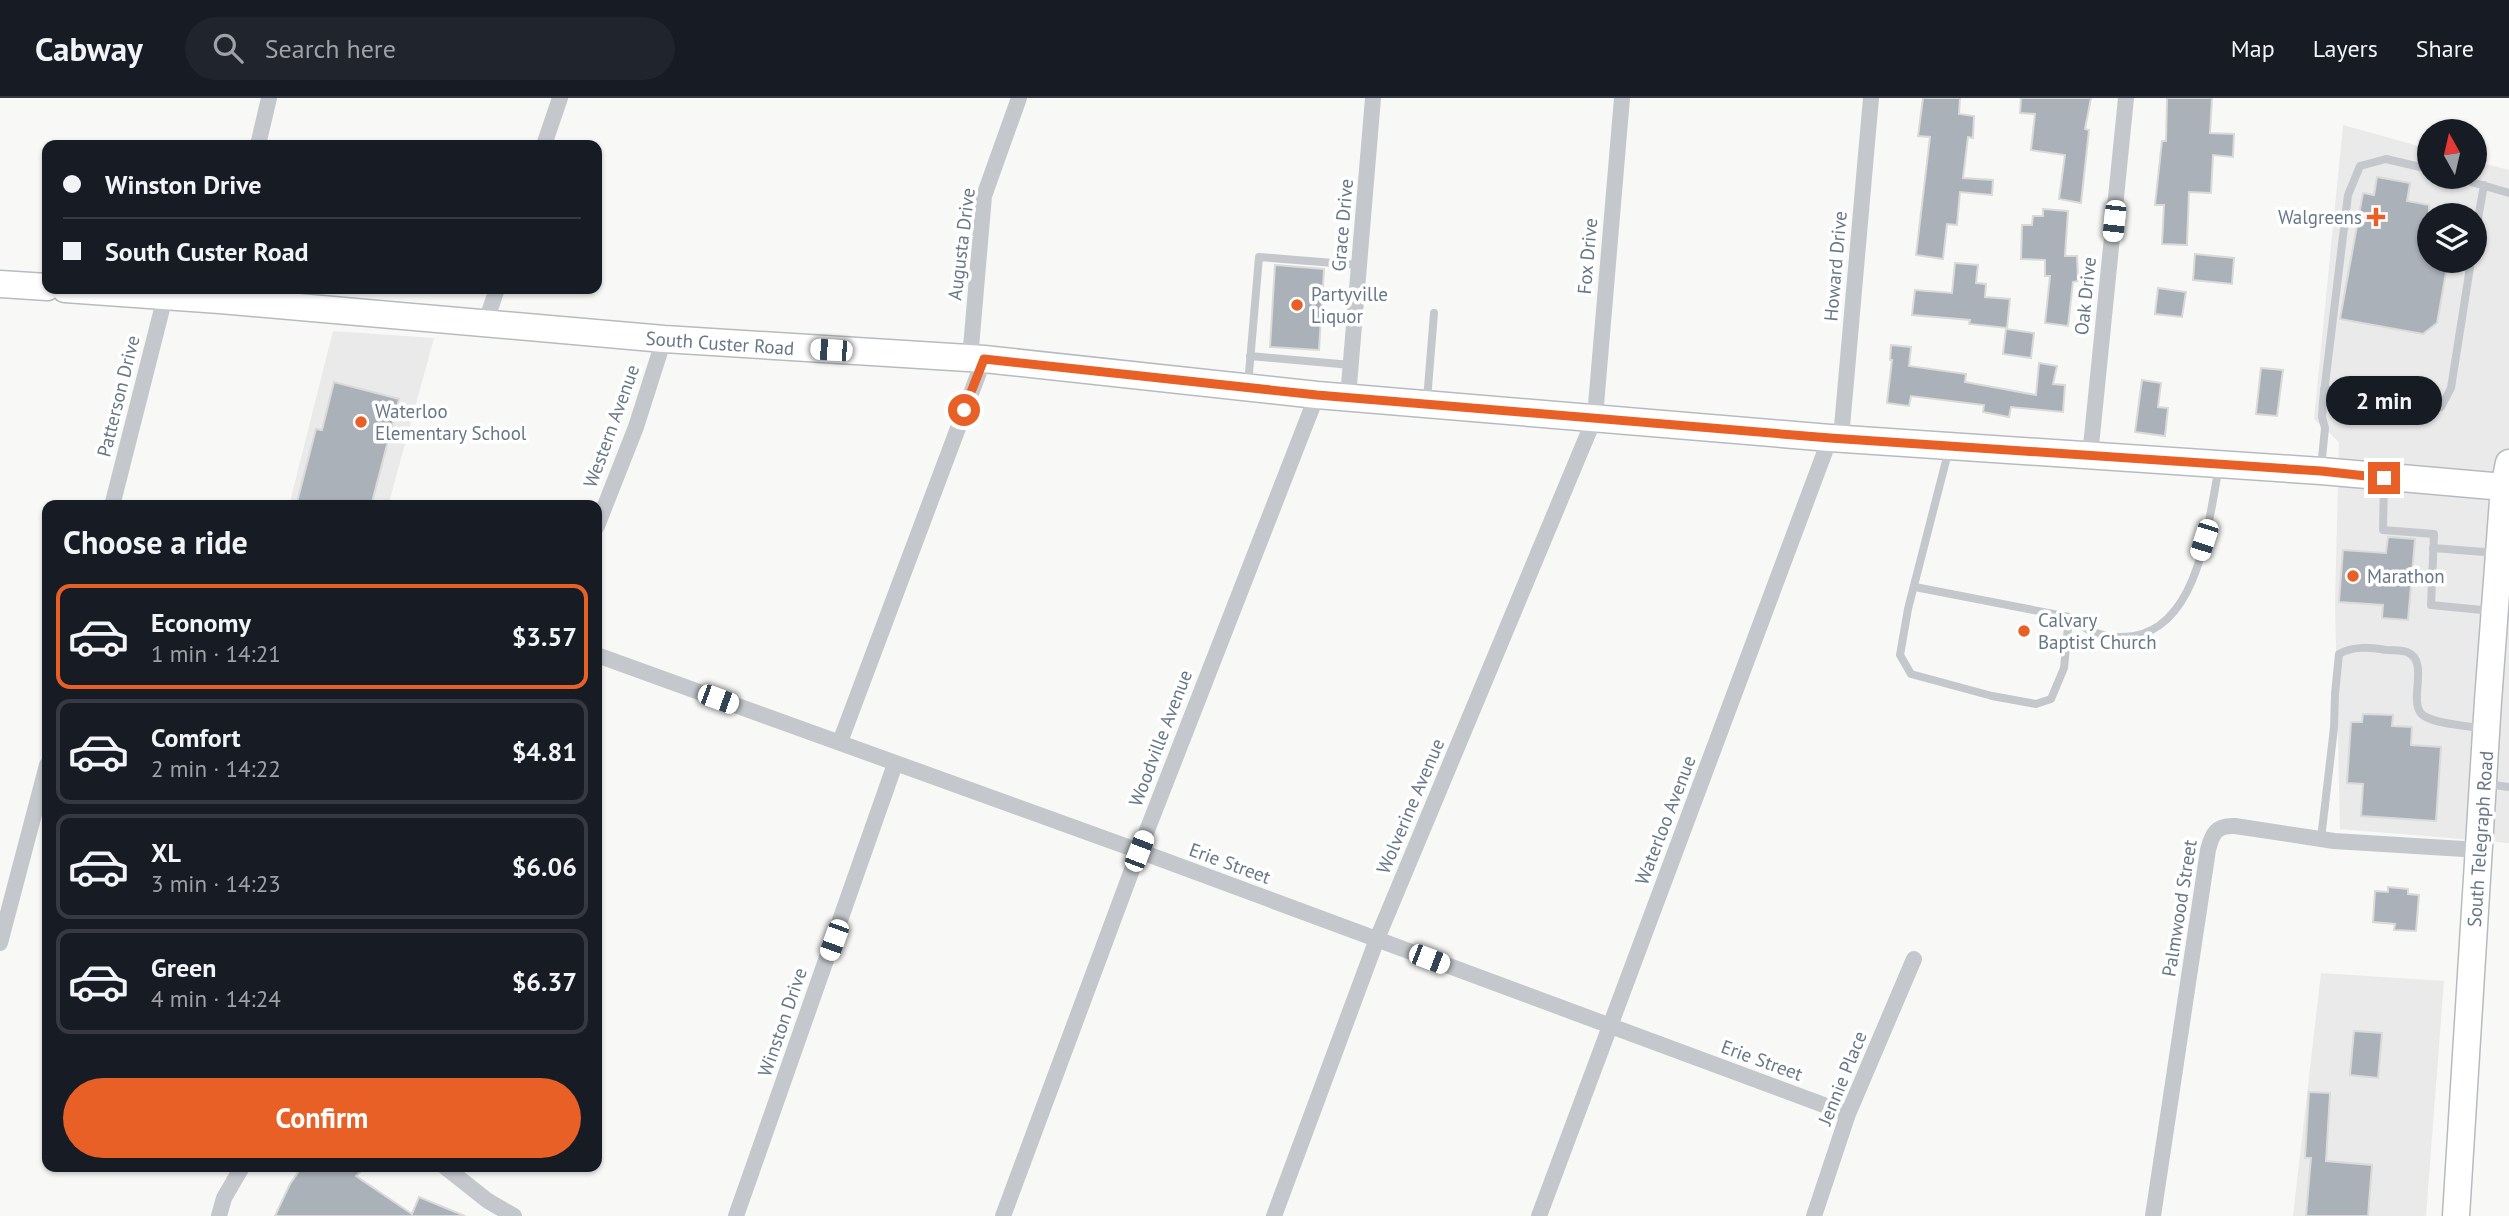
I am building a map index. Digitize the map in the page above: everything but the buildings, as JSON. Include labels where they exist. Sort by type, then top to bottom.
[{"type":"main road","points":[[0,284],[42,287]]},
{"type":"main road","name":"South Custer Road","points":[[128,294],[165,297],[221,294],[485,324],[664,340],[977,359],[1317,395],[1835,438],[2321,471],[2384,478],[2507,475]]},
{"type":"main road","name":"South Telegraph Road","points":[[2456,1216],[2480,850],[2496,785],[2487,729],[2507,475]]},
{"type":"street","points":[[259,140],[269,98]]},
{"type":"street","points":[[546,140],[560,98]]},
{"type":"street","name":"Augusta Drive","points":[[977,359],[984,196],[1019,98]]},
{"type":"street","name":"Grace Drive","points":[[1348,397],[1373,98]]},
{"type":"street","name":"Fox Drive","points":[[1595,417],[1622,98]]},
{"type":"street","name":"Howard Drive","points":[[1835,438],[1871,98]]},
{"type":"street","name":"Oak Drive","points":[[2090,456],[2126,98]]},
{"type":"street","points":[[485,324],[495,294]]},
{"type":"street","name":"Patterson Drive","points":[[114,500],[165,297]]},
{"type":"street","name":"Western Avenue","points":[[602,513],[636,427],[664,340]]},
{"type":"street","points":[[840,742],[977,359]]},
{"type":"street","name":"Woodville Avenue","points":[[1003,1216],[1139,851],[1317,395]]},
{"type":"street","name":"Wolverine Avenue","points":[[1274,1216],[1377,939],[1595,417]]},
{"type":"street","name":"Waterloo Avenue","points":[[1539,1216],[1609,1026],[1835,438]]},
{"type":"street","name":"Erie Street","points":[[602,657],[1139,851],[1848,1114]]},
{"type":"street","name":"Winston Drive","points":[[736,1216],[895,764]]},
{"type":"street","points":[[0,943],[42,784]]},
{"type":"street","name":"Palmwood Street","points":[[2153,1216],[2212,836],[2220,827],[2321,839],[2480,850]]},
{"type":"street","name":"Jennie Place","points":[[1814,1216],[1848,1114],[1914,959]]},
{"type":"street","points":[[219,1216],[224,1198],[239,1172]]},
{"type":"street","points":[[450,1172],[485,1208],[514,1216]]},
{"type":"lane","points":[[2321,471],[2325,428],[2322,417],[2324,389],[2348,195],[2360,166],[2386,159],[2417,166]]},
{"type":"lane","points":[[2487,187],[2509,193]]},
{"type":"lane","points":[[1248,388],[1259,257],[1359,265]]},
{"type":"lane","points":[[2324,389],[2422,411],[2441,407],[2451,388],[2469,273]]},
{"type":"lane","points":[[1427,403],[1434,313]]},
{"type":"lane","points":[[1250,356],[1351,365]]},
{"type":"lane","points":[[1950,446],[1908,609],[1900,655],[1910,674],[1992,696],[2036,704],[2051,699],[2064,668],[2069,617]]},
{"type":"lane","points":[[1915,587],[2069,617],[2084,629],[2119,639],[2144,634],[2166,622],[2188,594],[2204,540],[2219,465]]},
{"type":"lane","points":[[2384,478],[2383,530],[2434,534],[2431,605],[2495,611]]},
{"type":"lane","points":[[2433,548],[2499,553]]},
{"type":"lane","points":[[2321,839],[2334,728],[2339,654],[2350,648],[2409,653],[2416,660],[2420,712],[2430,720],[2487,729]]},
{"type":"shaded area","points":[[2343,125],[2417,146],[2417,189],[2487,189],[2487,164],[2509,170],[2509,843],[2340,829],[2335,602],[2339,442],[2314,419]]},
{"type":"shaded area","name":"Waterloo Elementary School","points":[[333,331],[434,338],[390,500],[291,500]]},
{"type":"shaded area","points":[[2321,973],[2444,981],[2426,1216],[2293,1216]]},
{"type":"place","name":"Walgreens","points":[[2376,217]]},
{"type":"place","name":"Partyville Liquor","points":[[1297,305]]},
{"type":"place","name":"Waterloo Elementary School","points":[[361,422]]},
{"type":"place","name":"Marathon","points":[[2353,576]]},
{"type":"place","name":"Calvary Baptist Church","points":[[2024,631]]},
{"type":"route","points":[[964,410],[984,359],[1317,395],[1830,438],[2321,471],[2384,478]]}]
